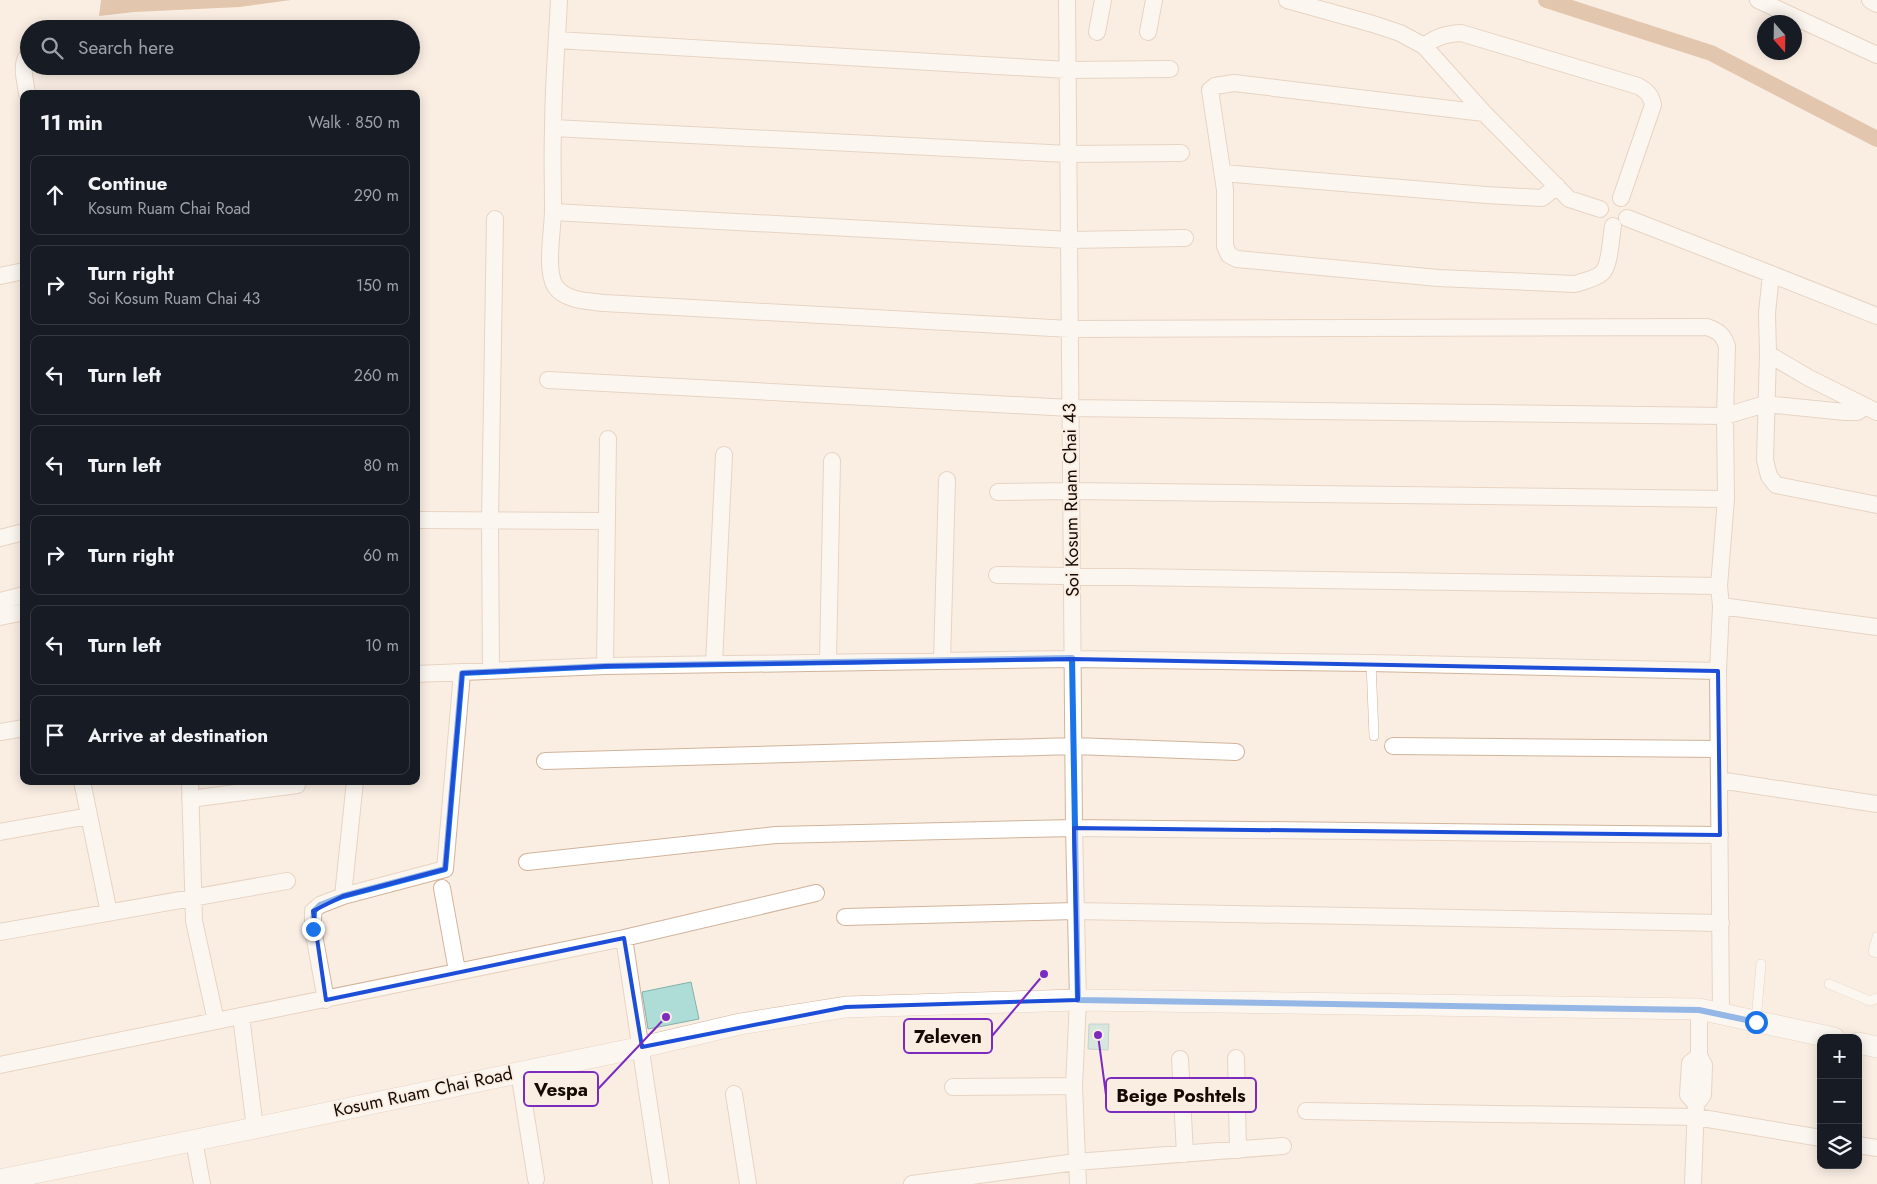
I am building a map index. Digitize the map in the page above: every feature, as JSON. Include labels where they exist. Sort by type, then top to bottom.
[{"type":"street","points":[[559,0],[553,128],[551,276],[556,286],[563,293],[584,300],[604,303],[1070,329],[1707,327],[1716,330],[1723,336],[1727,346],[1725,416],[1726,499],[1719,586],[1721,606],[1718,671],[1721,1015]]},
{"type":"street","name":"Soi Kosum Ruam Chai 43","points":[[1067,0],[1072,658],[1078,1000],[1074,1086],[1078,1184]]},
{"type":"street","points":[[1097,32],[1103,0]]},
{"type":"street","points":[[1148,32],[1154,0]]},
{"type":"street","points":[[1287,0],[1400,33],[1424,46],[1484,113],[1569,199],[1600,209]]},
{"type":"street","points":[[1758,0],[1877,55]]},
{"type":"street","points":[[1870,0],[1877,4]]},
{"type":"street","points":[[1424,46],[1436,37],[1461,33],[1646,90],[1652,97],[1653,105],[1621,198]]},
{"type":"street","points":[[558,40],[1067,70],[1170,69]]},
{"type":"street","points":[[25,75],[27,90]]},
{"type":"street","points":[[1484,113],[1234,83],[1223,83],[1214,86],[1210,90],[1223,173],[1226,214],[1225,246],[1229,255],[1237,259],[1438,278],[1575,284],[1593,279],[1603,272],[1620,222],[1628,207],[1621,198],[1609,197],[1600,205],[1599,216],[1607,225],[1620,222],[1771,274],[1877,316]]},
{"type":"street","points":[[553,128],[1068,154],[1181,153]]},
{"type":"street","points":[[1223,173],[1542,198],[1557,186]]},
{"type":"street","points":[[553,212],[1069,240],[1185,238]]},
{"type":"street","points":[[491,671],[490,521],[495,219]]},
{"type":"street","points":[[0,276],[20,272]]},
{"type":"street","points":[[1771,274],[1767,313],[1768,354],[1765,404],[1765,460],[1769,476],[1776,485],[1877,505]]},
{"type":"street","points":[[1768,354],[1809,378],[1871,410]]},
{"type":"street","points":[[548,380],[1070,408],[1725,416],[1765,404],[1845,412],[1871,410]]},
{"type":"street","points":[[605,666],[608,439]]},
{"type":"street","points":[[714,664],[724,455]]},
{"type":"street","points":[[828,661],[832,461]]},
{"type":"street","points":[[942,661],[947,480]]},
{"type":"street","points":[[998,492],[1071,491],[1726,499]]},
{"type":"street","points":[[420,520],[607,521]]},
{"type":"street","points":[[0,538],[20,533]]},
{"type":"street","points":[[998,575],[1719,586]]},
{"type":"street","points":[[0,601],[20,596]]},
{"type":"street","points":[[1721,606],[1877,627]]},
{"type":"street","points":[[0,618],[20,613]]},
{"type":"street","points":[[420,674],[605,666],[1072,658],[1718,671]]},
{"type":"street","points":[[326,1000],[313,929],[314,911],[320,905],[343,896],[445,869],[462,673]]},
{"type":"street","points":[[0,732],[20,729]]},
{"type":"street","points":[[545,761],[1074,746],[1236,752]]},
{"type":"street","points":[[1393,746],[1718,749]]},
{"type":"street","points":[[1719,780],[1877,804]]},
{"type":"street","points":[[83,785],[109,913]]},
{"type":"street","points":[[190,785],[194,921],[216,1021]]},
{"type":"street","points":[[190,799],[297,785]]},
{"type":"street","points":[[343,896],[354,785]]},
{"type":"street","points":[[0,832],[89,816]]},
{"type":"street","points":[[527,862],[776,835],[1074,828],[1720,835]]},
{"type":"street","points":[[0,932],[287,881]]},
{"type":"street","points":[[442,888],[457,971]]},
{"type":"street","points":[[0,1065],[624,938],[816,894]]},
{"type":"street","points":[[845,917],[1076,911],[1721,923]]},
{"type":"street","points":[[624,938],[642,1047],[661,1184]]},
{"type":"street","name":"Kosum Ruam Chai Road","points":[[0,1180],[47,1178],[194,1141],[642,1047],[740,1024],[846,1007],[1078,1000],[1699,1010],[1817,1035]]},
{"type":"street","points":[[1693,1184],[1696,1111],[1688,1095],[1690,1063],[1699,1056],[1699,1010]]},
{"type":"street","points":[[241,1016],[256,1128]]},
{"type":"street","points":[[1862,1044],[1877,1047]]},
{"type":"street","points":[[1236,1058],[1238,1150]]},
{"type":"street","points":[[1180,1059],[1185,1154]]},
{"type":"street","points":[[519,1072],[536,1179]]},
{"type":"street","points":[[953,1087],[1074,1086]]},
{"type":"street","points":[[734,1094],[748,1184]]},
{"type":"street","points":[[1306,1111],[1696,1111],[1817,1137]]},
{"type":"street","points":[[194,1141],[202,1184]]},
{"type":"street","points":[[912,1184],[1076,1162],[1284,1146]]},
{"type":"street","points":[[1862,1146],[1877,1148]]},
{"type":"lane","points":[[1371,663],[1374,736]]},
{"type":"lane","points":[[1877,936],[1873,952],[1877,953]]},
{"type":"lane","points":[[1756,1022],[1761,964]]},
{"type":"lane","points":[[1829,984],[1870,1001],[1877,998]]},
{"type":"highlighted area","points":[[1072,659],[1718,671],[1720,835],[1074,828],[1078,1000],[846,1007],[642,1047],[624,938],[326,1000],[313,911],[343,896],[445,869],[462,673],[605,666]]},
{"type":"shaded area","points":[[101,0],[291,0],[240,7],[134,12],[99,16]]},
{"type":"building","points":[[691,982],[699,1019],[648,1029],[642,992]]},
{"type":"building","points":[[1089,1024],[1109,1024],[1108,1050],[1088,1049]]},
{"type":"waterway","points":[[1546,0],[1711,53],[1877,139]]},
{"type":"place","name":"7eleven","points":[[1044,974]]},
{"type":"place","name":"Vespa","points":[[666,1017]]},
{"type":"place","name":"Beige Poshtels","points":[[1098,1035]]},
{"type":"route","points":[[313,929],[312,919],[314,911],[320,905],[343,896],[445,869],[462,673],[605,666],[1072,658],[1078,1000],[1699,1010],[1756,1022]]}]
